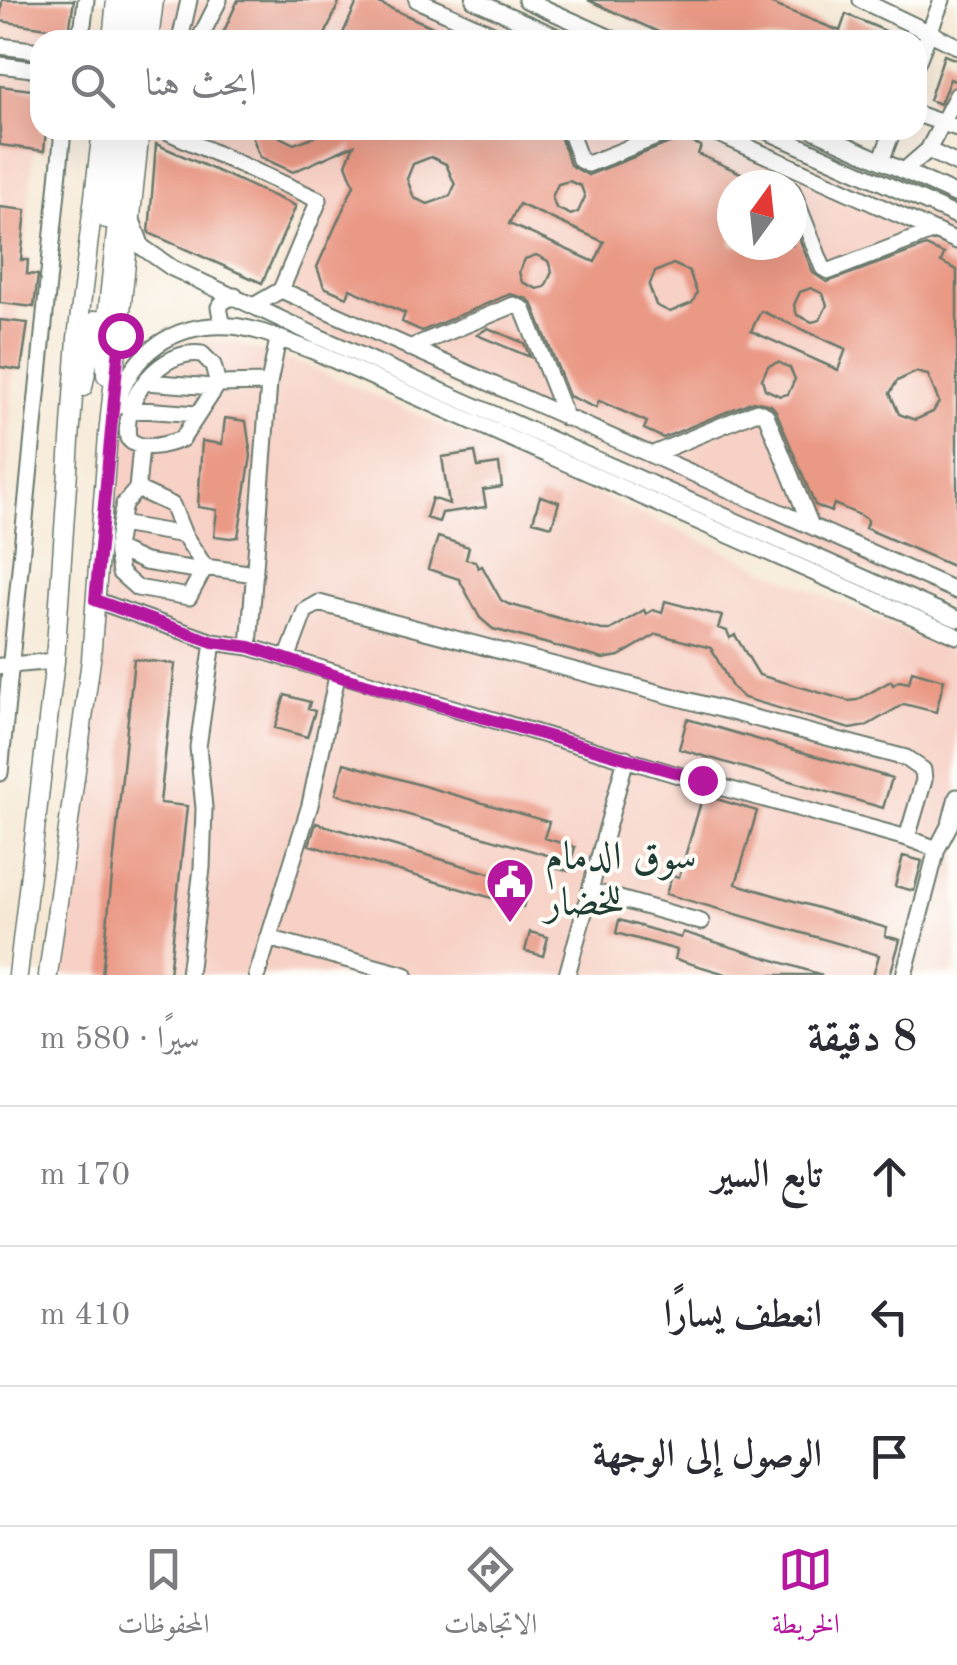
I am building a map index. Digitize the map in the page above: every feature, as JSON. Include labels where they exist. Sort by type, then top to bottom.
[{"type":"main road","points":[[114,30],[116,0]]},
{"type":"main road","points":[[117,30],[128,0]]},
{"type":"main road","points":[[137,30],[141,0]]},
{"type":"main road","points":[[150,30],[154,0]]},
{"type":"main road","points":[[18,975],[55,661],[77,338],[101,140]]},
{"type":"main road","points":[[108,435],[100,336],[114,140]]},
{"type":"main road","points":[[73,432],[100,336],[127,140]]},
{"type":"main road","points":[[48,975],[90,660],[108,435],[139,140]]},
{"type":"street","points":[[80,30],[86,0]]},
{"type":"street","points":[[182,30],[189,0]]},
{"type":"street","points":[[204,30],[219,0]]},
{"type":"street","points":[[417,0],[484,30]]},
{"type":"street","points":[[474,0],[542,30]]},
{"type":"street","points":[[526,0],[592,30]]},
{"type":"street","points":[[861,0],[922,30]]},
{"type":"street","points":[[942,0],[928,33],[957,46]]},
{"type":"street","points":[[0,46],[30,50]]},
{"type":"street","points":[[0,65],[30,69]]},
{"type":"street","points":[[905,170],[949,126],[957,95]]},
{"type":"street","points":[[0,773],[6,667],[61,140]]},
{"type":"street","points":[[186,140],[319,200],[280,290],[255,305]]},
{"type":"street","points":[[573,140],[580,160],[588,164],[649,140]]},
{"type":"street","points":[[730,140],[957,241]]},
{"type":"street","points":[[742,146],[745,140]]},
{"type":"street","points":[[786,140],[957,216]]},
{"type":"street","points":[[836,140],[957,195]]},
{"type":"street","points":[[881,160],[889,140]]},
{"type":"street","points":[[928,150],[957,164]]},
{"type":"street","points":[[781,162],[784,170]]},
{"type":"street","points":[[131,218],[142,246],[172,268],[957,618]]},
{"type":"street","points":[[807,228],[823,268],[830,271],[934,230]]},
{"type":"street","points":[[280,290],[597,435],[949,587],[957,618]]},
{"type":"street","points":[[228,326],[219,315],[219,308],[236,296]]},
{"type":"street","points":[[409,348],[514,305],[523,309],[566,418]]},
{"type":"street","points":[[108,435],[119,397],[140,356],[169,335],[228,326],[331,359],[957,636]]},
{"type":"street","points":[[250,647],[269,384],[278,339]]},
{"type":"street","points":[[191,353],[208,358],[216,385],[192,429],[182,439],[141,446],[128,438],[130,409],[145,382],[167,360],[191,353]]},
{"type":"street","points":[[145,382],[269,384]]},
{"type":"street","points":[[130,409],[198,414]]},
{"type":"street","points":[[652,456],[757,411],[766,414],[812,526]]},
{"type":"street","points":[[565,446],[597,435]]},
{"type":"street","points":[[141,446],[136,489],[124,504],[120,524],[116,549],[120,573],[137,588],[189,597],[204,569]]},
{"type":"street","points":[[710,481],[720,509],[730,519]]},
{"type":"street","points":[[136,489],[172,505],[204,569]]},
{"type":"street","points":[[120,524],[184,535]]},
{"type":"street","points":[[116,549],[145,562],[254,574]]},
{"type":"street","points":[[95,600],[213,642],[250,647],[337,676],[937,850]]},
{"type":"street","points":[[287,659],[306,611],[318,603],[906,758],[923,770],[924,780],[906,838]]},
{"type":"street","points":[[189,975],[202,868],[204,808],[198,746],[213,642]]},
{"type":"street","points":[[6,667],[55,661]]},
{"type":"street","points":[[257,975],[310,805],[337,676]]},
{"type":"street","points":[[567,975],[626,758]]},
{"type":"street","points":[[904,975],[937,850],[950,824],[957,796]]},
{"type":"street","points":[[591,890],[700,922]]},
{"type":"street","points":[[268,938],[405,975]]},
{"type":"shaded area","points":[[0,0],[51,0],[47,30],[30,30],[30,140],[35,140],[16,334],[0,577]]},
{"type":"shaded area","points":[[165,0],[445,0],[512,30],[160,30]]},
{"type":"shaded area","points":[[162,140],[757,140],[957,229],[957,611],[272,308],[272,290],[309,203]]},
{"type":"shaded area","points":[[183,340],[231,342],[307,366],[957,654],[957,955],[951,975],[64,975],[73,856],[123,408],[133,380],[154,355]]},
{"type":"building","points":[[2,0],[74,0],[68,30],[0,21]]},
{"type":"building","points":[[238,0],[340,0],[327,30],[224,30]]},
{"type":"building","points":[[358,0],[372,0],[440,30],[344,30]]},
{"type":"building","points":[[588,0],[771,0],[769,3],[837,30],[654,30]]},
{"type":"building","points":[[846,14],[883,30],[840,30]]},
{"type":"building","points":[[944,55],[957,60],[957,82],[950,79],[940,104],[929,100]]},
{"type":"building","points":[[0,86],[30,90],[30,140],[45,140],[44,151],[0,145]]},
{"type":"building","points":[[254,140],[286,140],[294,144],[305,140],[561,140],[570,165],[588,175],[677,140],[687,140],[701,146],[698,154],[734,170],[717,170],[717,260],[807,258],[813,273],[827,282],[926,246],[944,254],[941,262],[957,270],[957,568],[865,528],[868,520],[860,515],[834,504],[831,512],[815,505],[771,405],[753,401],[663,438],[644,429],[647,422],[599,401],[596,408],[569,396],[528,299],[510,294],[422,331],[402,322],[405,313],[350,289],[347,297],[324,287],[317,267],[354,185],[346,164],[354,145],[293,172],[260,157]],"holes":[[[431,157],[446,164],[455,185],[450,196],[428,204],[414,198],[407,179],[413,164]],[[569,181],[581,186],[585,197],[578,212],[571,215],[556,208],[552,197],[558,184]],[[519,204],[604,242],[595,262],[509,224]],[[536,255],[548,261],[552,272],[545,287],[537,289],[522,282],[519,272],[525,259]],[[673,264],[689,271],[697,293],[692,303],[670,312],[656,305],[649,286],[655,272]],[[811,288],[823,294],[827,305],[820,320],[812,322],[797,315],[794,305],[800,292]],[[761,311],[846,349],[838,370],[751,331]],[[778,362],[790,368],[795,379],[788,394],[780,396],[765,389],[762,379],[768,366]],[[916,372],[928,375],[939,402],[933,412],[915,420],[899,414],[890,393],[897,381]]]},
{"type":"building","points":[[156,144],[296,206],[262,283],[149,233]]},
{"type":"building","points":[[0,207],[26,210],[21,260],[28,260],[27,274],[38,275],[34,307],[0,303]]},
{"type":"building","points":[[0,320],[28,323],[21,370],[0,367]]},
{"type":"building","points":[[488,328],[524,343],[530,357],[477,335]]},
{"type":"building","points":[[225,418],[246,421],[251,456],[238,537],[230,538],[214,536],[217,510],[198,507],[202,441],[222,444]]},
{"type":"building","points":[[475,452],[478,467],[499,464],[502,487],[483,490],[486,507],[442,513],[439,522],[426,518],[432,498],[449,504],[442,457]]},
{"type":"building","points":[[540,496],[559,502],[552,526],[533,521]]},
{"type":"building","points":[[438,537],[469,547],[466,559],[475,561],[478,568],[482,566],[501,600],[508,604],[610,630],[644,610],[646,614],[653,610],[662,613],[665,601],[722,616],[718,628],[727,631],[730,638],[735,635],[759,675],[849,701],[891,681],[893,685],[899,681],[909,683],[912,671],[944,680],[936,712],[904,704],[866,726],[850,729],[744,698],[732,687],[711,648],[657,634],[619,656],[603,659],[493,629],[480,618],[459,579],[428,569]]},
{"type":"building","points":[[134,659],[175,664],[160,803],[187,806],[169,975],[102,975]]},
{"type":"building","points":[[285,695],[310,702],[308,709],[315,711],[307,737],[275,728]]},
{"type":"building","points":[[687,719],[892,778],[883,808],[679,749]]},
{"type":"building","points":[[344,763],[549,822],[544,838],[575,847],[568,871],[551,866],[554,857],[336,794]]},
{"type":"building","points":[[703,795],[757,811],[736,884],[887,928],[885,936],[900,940],[890,975],[873,975],[879,955],[666,894],[672,875],[679,877]]},
{"type":"building","points":[[316,823],[530,885],[523,907],[309,845]]},
{"type":"building","points":[[903,856],[922,861],[914,891],[895,886]]},
{"type":"building","points":[[619,920],[681,938],[683,932],[822,975],[729,975],[675,959],[677,950],[616,933]]},
{"type":"building","points":[[530,932],[548,937],[543,956],[525,951]]},
{"type":"place","name":"سوق الدمام للخضار","points":[[510,924]]},
{"type":"route","points":[[120,335],[95,600],[213,642],[250,647],[337,676],[702,780]]}]
